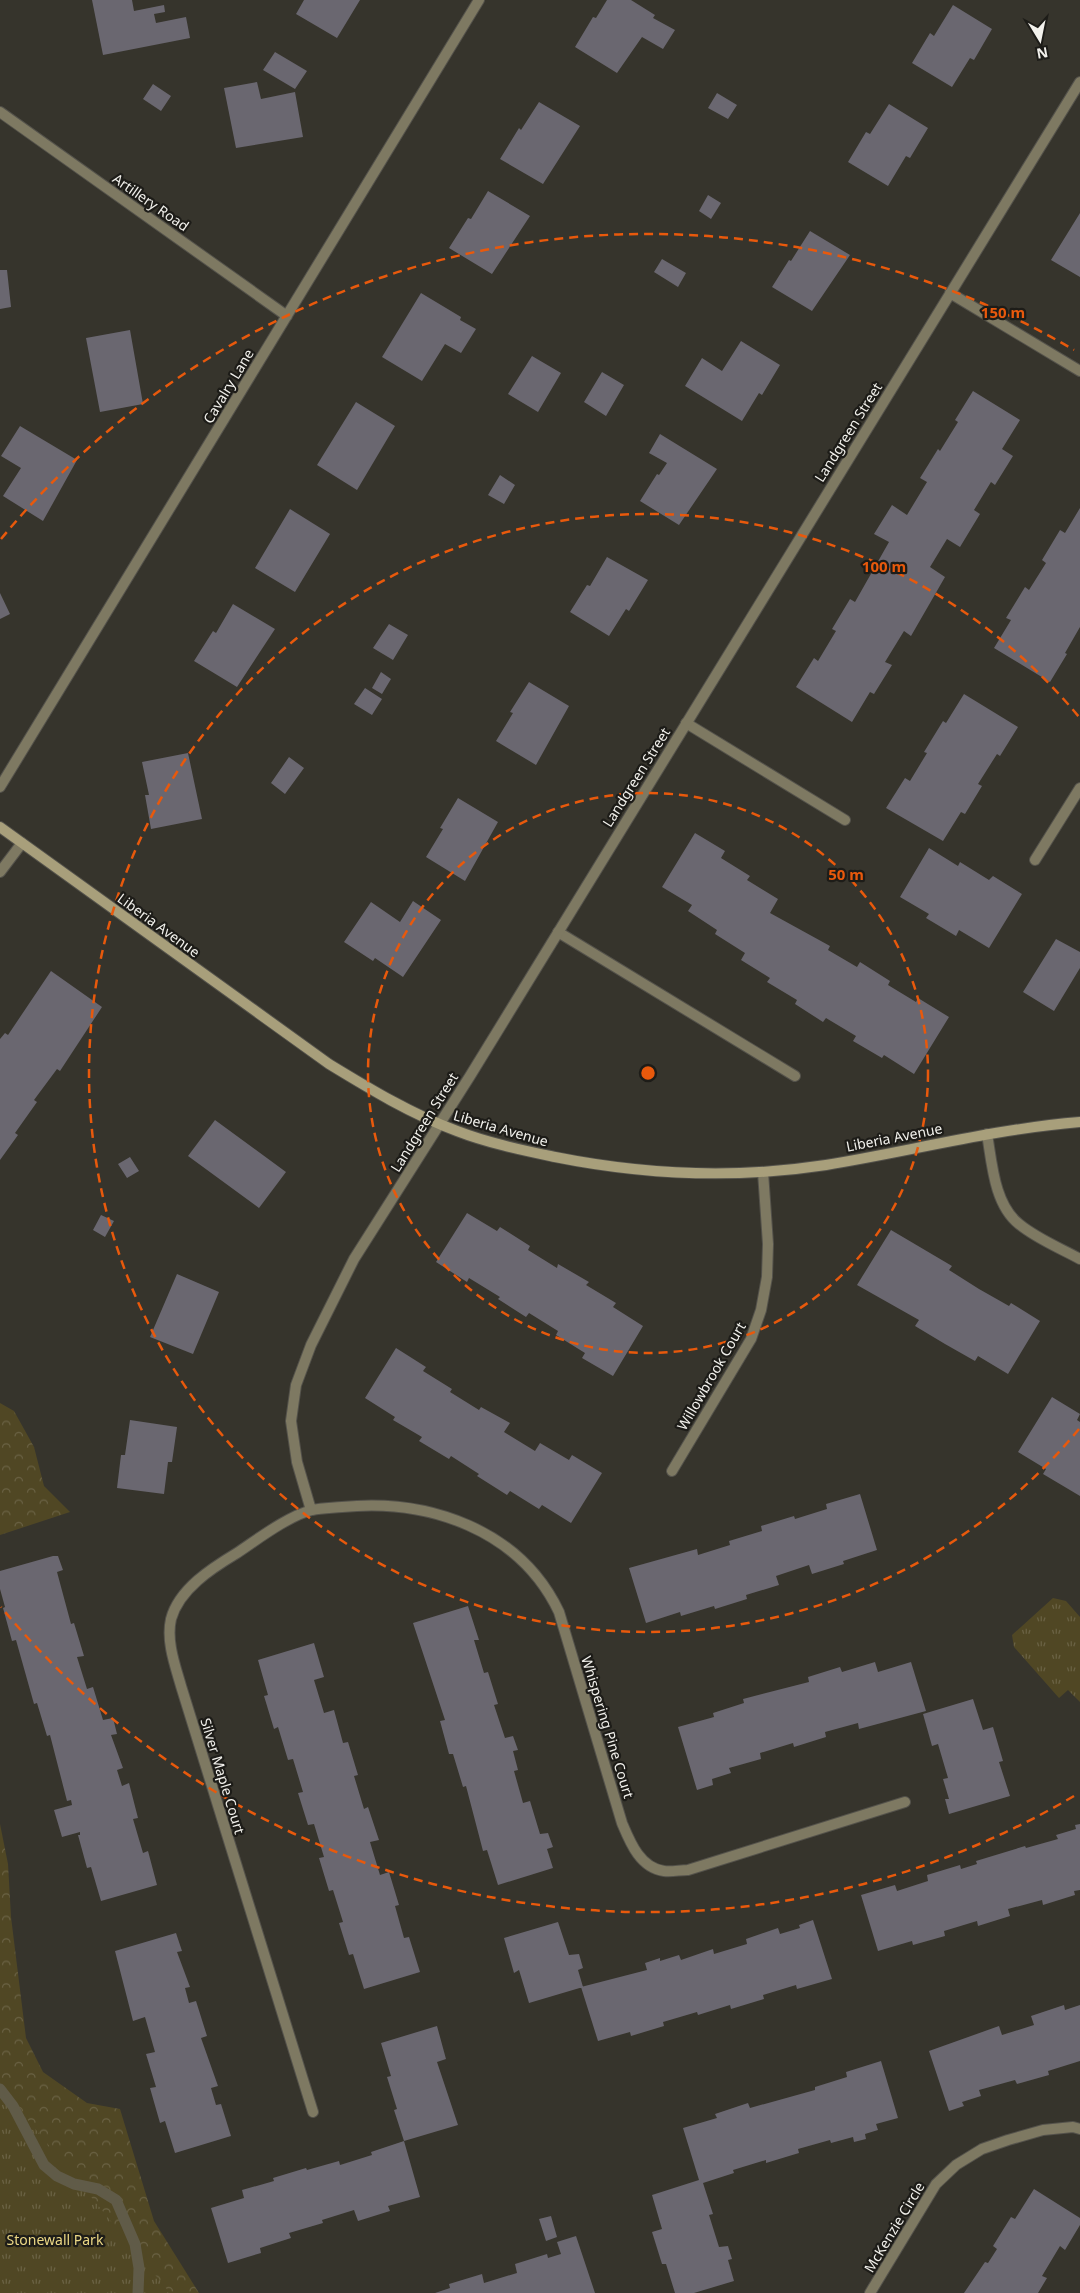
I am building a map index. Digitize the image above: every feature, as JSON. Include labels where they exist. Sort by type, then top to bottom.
[{"type":"main road","name":"Liberia Avenue","points":[[0,828],[329,1064],[383,1097],[440,1124],[519,1150],[604,1167],[691,1174],[763,1172],[826,1164],[987,1134],[1080,1122]]},
{"type":"street","name":"Cavalry Lane","points":[[0,786],[479,0]]},
{"type":"street","name":"Landgreen Street","points":[[311,1510],[297,1462],[291,1421],[296,1386],[311,1345],[354,1259],[440,1124],[1080,82]]},
{"type":"street","name":"Artillery Road","points":[[0,112],[287,316]]},
{"type":"street","points":[[950,293],[1080,370]]},
{"type":"street","points":[[686,723],[845,820]]},
{"type":"street","points":[[1035,860],[1080,788]]},
{"type":"street","points":[[0,872],[22,843]]},
{"type":"street","points":[[558,932],[795,1076]]},
{"type":"street","points":[[987,1134],[1000,1196],[1008,1212],[1017,1223],[1029,1232],[1080,1259]]},
{"type":"street","name":"Willowbrook Court","points":[[672,1471],[751,1338],[761,1310],[767,1277],[768,1244],[763,1172]]},
{"type":"street","name":"Whispering Pine Court","points":[[311,1510],[363,1505],[413,1508],[462,1521],[493,1537],[532,1570],[551,1595],[559,1612],[622,1823],[634,1849],[648,1864],[663,1871],[688,1870],[905,1802]]},
{"type":"street","name":"Silver Maple Court","points":[[311,1510],[272,1529],[214,1567],[197,1582],[180,1601],[172,1618],[170,1635],[178,1677],[312,2112]]},
{"type":"street","name":"McKenzie Circle","points":[[870,2293],[936,2184],[956,2165],[982,2149],[1008,2140],[1043,2130],[1073,2127],[1080,2129]]},
{"type":"green space","points":[[0,1403],[14,1411],[34,1447],[44,1486],[70,1512],[0,1535]]},
{"type":"green space","points":[[1053,1598],[1066,1601],[1080,1617],[1080,1702],[1068,1690],[1059,1698],[1014,1647],[1012,1635]]},
{"type":"green space","points":[[0,1824],[8,1864],[11,1917],[26,2038],[43,2072],[87,2103],[120,2109],[154,2221],[199,2293],[0,2293]]},
{"type":"green space","name":"Stonewall Park","points":[[0,2086],[170,2293],[0,2293]]},
{"type":"building","points":[[92,0],[132,0],[134,11],[164,5],[165,12],[154,14],[156,23],[186,17],[190,38],[103,55]]},
{"type":"building","points":[[304,0],[360,0],[337,38],[296,14]]},
{"type":"building","points":[[607,0],[631,0],[655,15],[653,18],[675,30],[663,49],[642,37],[617,73],[575,47],[593,17],[596,18]]},
{"type":"building","points":[[953,5],[992,29],[974,60],[970,58],[952,87],[912,63],[930,33],[934,36]]},
{"type":"building","points":[[275,52],[307,71],[295,89],[263,70]]},
{"type":"building","points":[[257,82],[261,99],[295,92],[303,137],[236,148],[224,88]]},
{"type":"building","points":[[153,84],[171,96],[161,111],[143,99]]},
{"type":"building","points":[[717,93],[737,105],[728,119],[708,108]]},
{"type":"building","points":[[539,102],[580,126],[543,184],[500,159],[519,128],[521,130]]},
{"type":"building","points":[[889,104],[928,128],[910,158],[906,156],[888,186],[848,162],[866,132],[870,134]]},
{"type":"building","points":[[488,191],[530,216],[492,274],[449,248],[468,218],[471,219]]},
{"type":"building","points":[[708,195],[721,203],[711,219],[699,211]]},
{"type":"building","points":[[1080,213],[1080,277],[1051,260]]},
{"type":"building","points":[[810,231],[850,255],[812,311],[772,287]]},
{"type":"building","points":[[662,259],[686,273],[678,287],[654,272]]},
{"type":"building","points":[[0,270],[7,270],[11,307],[0,309]]},
{"type":"building","points":[[421,293],[461,317],[460,320],[476,329],[461,353],[445,344],[422,381],[382,357]]},
{"type":"building","points":[[130,330],[143,404],[100,412],[86,338]]},
{"type":"building","points":[[741,341],[780,365],[762,395],[759,393],[742,421],[685,386],[702,358],[722,371]]},
{"type":"building","points":[[532,356],[561,373],[538,412],[508,394]]},
{"type":"building","points":[[602,372],[624,385],[606,416],[584,402]]},
{"type":"building","points":[[973,391],[1020,420],[1002,449],[1013,456],[995,485],[991,482],[974,510],[980,514],[960,547],[947,539],[930,567],[945,577],[911,636],[904,631],[885,662],[892,665],[874,694],[870,692],[852,722],[796,687],[814,658],[818,661],[836,631],[832,629],[850,599],[855,602],[889,542],[874,534],[892,505],[907,515],[927,482],[920,478],[958,422],[955,420]]},
{"type":"building","points":[[356,402],[395,426],[357,490],[317,465]]},
{"type":"building","points":[[20,426],[77,460],[43,521],[3,496],[21,468],[1,456]]},
{"type":"building","points":[[660,434],[717,469],[679,525],[640,501],[657,474],[659,475],[667,463],[649,453]]},
{"type":"building","points":[[500,475],[515,485],[504,504],[488,495]]},
{"type":"building","points":[[1080,508],[1080,627],[1065,653],[1067,654],[1050,682],[994,648],[1011,620],[1006,618],[1025,587],[1029,590],[1046,563],[1042,560],[1060,530],[1065,533]]},
{"type":"building","points":[[290,509],[330,534],[295,592],[255,568]]},
{"type":"building","points":[[607,557],[648,580],[629,611],[626,609],[609,636],[570,612],[587,585],[590,586]]},
{"type":"building","points":[[0,593],[10,614],[0,619]]},
{"type":"building","points":[[233,604],[275,629],[237,687],[194,661],[213,631],[216,633]]},
{"type":"building","points":[[389,624],[408,635],[393,660],[373,648]]},
{"type":"building","points":[[381,672],[391,679],[382,694],[372,688]]},
{"type":"building","points":[[529,682],[569,706],[536,765],[496,741],[513,713],[510,712]]},
{"type":"building","points":[[365,688],[382,699],[372,715],[354,704]]},
{"type":"building","points":[[964,694],[1018,727],[1000,756],[997,754],[978,784],[982,786],[965,814],[961,812],[943,841],[886,808],[905,778],[910,781],[927,753],[924,752],[943,721],[946,723]]},
{"type":"building","points":[[188,753],[202,819],[151,829],[145,795],[149,795],[142,762]]},
{"type":"building","points":[[289,757],[304,768],[285,794],[271,783]]},
{"type":"building","points":[[458,798],[498,822],[465,881],[426,857],[443,829],[440,828]]},
{"type":"building","points":[[695,833],[725,851],[721,858],[750,876],[747,880],[778,899],[770,913],[830,946],[828,950],[857,967],[860,962],[890,981],[888,985],[916,1002],[918,998],[949,1017],[914,1074],[884,1055],[882,1058],[853,1041],[856,1036],[826,1018],[823,1022],[795,1004],[797,1000],[767,982],[770,978],[741,960],[745,953],[715,934],[717,930],[688,911],[692,905],[662,887]]},
{"type":"building","points":[[929,848],[958,866],[960,862],[989,880],[993,876],[1022,894],[989,948],[959,930],[956,936],[926,918],[929,914],[900,897]]},
{"type":"building","points":[[413,901],[441,920],[403,977],[375,958],[373,961],[344,942],[371,902],[400,922]]},
{"type":"building","points":[[1056,939],[1080,952],[1080,968],[1054,1011],[1023,992]]},
{"type":"building","points":[[51,971],[102,1007],[60,1071],[57,1069],[34,1100],[37,1102],[15,1133],[18,1135],[0,1160],[0,1039],[5,1033],[8,1035]]},
{"type":"building","points":[[215,1120],[286,1172],[259,1208],[188,1156]]},
{"type":"building","points":[[130,1157],[139,1171],[127,1178],[118,1164]]},
{"type":"building","points":[[467,1213],[497,1231],[500,1227],[530,1246],[528,1250],[557,1268],[558,1264],[589,1282],[586,1285],[616,1303],[613,1307],[643,1326],[613,1376],[582,1358],[585,1353],[556,1335],[558,1331],[529,1313],[526,1317],[498,1299],[500,1297],[469,1278],[467,1282],[436,1262]]},
{"type":"building","points":[[101,1215],[114,1221],[105,1237],[93,1230]]},
{"type":"building","points":[[891,1230],[952,1266],[949,1270],[979,1289],[1009,1306],[1011,1303],[1040,1321],[1008,1374],[978,1356],[975,1361],[945,1344],[915,1326],[919,1320],[857,1285]]},
{"type":"building","points":[[177,1274],[219,1292],[193,1354],[150,1337]]},
{"type":"building","points":[[396,1348],[426,1367],[423,1371],[452,1389],[450,1392],[479,1410],[481,1407],[510,1423],[504,1432],[535,1451],[540,1443],[569,1460],[572,1455],[602,1473],[571,1523],[542,1505],[539,1509],[510,1491],[507,1495],[477,1476],[479,1474],[451,1456],[449,1459],[419,1441],[422,1437],[393,1420],[395,1417],[365,1398]]},
{"type":"building","points":[[1052,1397],[1080,1414],[1077,1420],[1080,1422],[1080,1496],[1043,1474],[1046,1469],[1018,1452]]},
{"type":"building","points":[[130,1420],[177,1427],[172,1462],[168,1462],[164,1494],[117,1488],[121,1455],[125,1455]]},
{"type":"building","points":[[860,1494],[877,1550],[843,1561],[844,1564],[812,1574],[809,1565],[776,1576],[779,1585],[746,1595],[747,1599],[715,1609],[714,1606],[681,1616],[680,1612],[646,1623],[629,1568],[697,1549],[698,1555],[730,1545],[729,1541],[762,1531],[761,1526],[794,1516],[795,1519],[827,1509],[826,1504]]},
{"type":"building","points":[[58,1556],[63,1570],[57,1572],[71,1624],[74,1623],[84,1656],[77,1657],[87,1689],[93,1687],[103,1720],[113,1718],[117,1734],[111,1735],[123,1768],[117,1770],[122,1786],[129,1783],[138,1818],[133,1819],[143,1853],[148,1851],[157,1885],[101,1901],[91,1867],[87,1868],[78,1835],[80,1835],[80,1832],[62,1837],[54,1810],[72,1805],[71,1800],[67,1801],[50,1735],[47,1736],[37,1703],[34,1704],[16,1640],[12,1641],[0,1589],[0,1571]]},
{"type":"building","points":[[468,1606],[479,1640],[474,1640],[484,1673],[488,1672],[498,1704],[494,1705],[505,1738],[513,1736],[518,1750],[513,1751],[518,1770],[514,1771],[523,1803],[530,1801],[540,1834],[548,1833],[553,1847],[547,1849],[553,1868],[498,1885],[487,1850],[483,1851],[466,1786],[463,1787],[453,1754],[449,1754],[440,1721],[445,1720],[413,1623]]},
{"type":"building","points":[[314,1643],[324,1677],[314,1680],[324,1713],[334,1710],[343,1743],[348,1742],[358,1775],[354,1776],[364,1809],[368,1807],[379,1840],[370,1842],[380,1875],[389,1872],[399,1905],[395,1906],[404,1938],[409,1937],[420,1972],[364,1989],[353,1954],[349,1955],[339,1923],[343,1922],[333,1890],[329,1891],[319,1858],[324,1857],[314,1824],[308,1825],[298,1793],[303,1792],[293,1759],[288,1760],[278,1727],[274,1729],[264,1696],[268,1695],[258,1660]]},
{"type":"building","points":[[875,1662],[878,1672],[911,1662],[926,1711],[859,1729],[858,1723],[825,1732],[826,1737],[794,1747],[793,1743],[760,1753],[761,1759],[729,1768],[731,1773],[712,1779],[713,1785],[697,1790],[678,1727],[714,1717],[713,1713],[744,1703],[743,1699],[809,1682],[808,1677],[840,1667],[842,1672]]},
{"type":"building","points":[[973,1699],[983,1730],[993,1727],[1003,1761],[999,1762],[1010,1796],[949,1814],[945,1799],[949,1799],[943,1779],[948,1778],[938,1744],[932,1746],[923,1714]]},
{"type":"building","points":[[1080,1824],[1080,1890],[1074,1891],[1075,1895],[1043,1905],[1042,1900],[1008,1909],[1010,1916],[978,1926],[977,1921],[944,1931],[945,1936],[913,1945],[912,1941],[878,1951],[861,1895],[895,1885],[897,1891],[928,1881],[927,1875],[960,1865],[961,1869],[977,1864],[976,1861],[1025,1846],[1026,1848],[1058,1839],[1056,1835],[1076,1829],[1075,1825]]},
{"type":"building","points":[[813,1920],[832,1979],[797,1989],[796,1985],[763,1995],[764,1999],[731,2009],[730,2005],[698,2015],[697,2012],[663,2022],[664,2026],[631,2036],[630,2032],[598,2041],[581,1987],[647,1970],[645,1963],[660,1958],[660,1961],[679,1955],[681,1960],[713,1949],[714,1954],[747,1944],[746,1939],[778,1928],[780,1934],[800,1928],[799,1925]]},
{"type":"building","points":[[558,1922],[569,1955],[579,1954],[583,1968],[578,1970],[583,1987],[529,2003],[519,1970],[514,1973],[504,1938]]},
{"type":"building","points":[[176,1933],[182,1951],[177,1952],[190,1987],[185,1988],[189,2003],[196,2001],[207,2036],[201,2038],[218,2086],[211,2088],[216,2105],[221,2104],[231,2136],[175,2153],[165,2121],[160,2123],[150,2088],[156,2087],[146,2054],[155,2052],[145,2017],[133,2021],[115,1951]]},
{"type":"building","points":[[1064,2005],[1065,2010],[1080,2005],[1080,2061],[1048,2071],[1049,2075],[1017,2084],[1015,2080],[979,2090],[981,2096],[962,2102],[964,2106],[949,2111],[929,2051],[999,2026],[1002,2035],[1034,2025],[1031,2016]]},
{"type":"building","points":[[437,2026],[446,2059],[437,2062],[458,2125],[404,2141],[394,2110],[397,2109],[387,2077],[391,2076],[381,2043]]},
{"type":"building","points":[[881,2061],[898,2118],[876,2124],[878,2130],[865,2134],[866,2139],[854,2142],[853,2137],[831,2143],[830,2140],[798,2149],[799,2153],[733,2170],[734,2173],[703,2183],[713,2214],[709,2215],[719,2247],[728,2246],[732,2259],[728,2260],[734,2281],[694,2293],[675,2293],[666,2264],[662,2264],[652,2232],[662,2229],[652,2195],[699,2180],[683,2128],[717,2118],[715,2114],[748,2103],[750,2108],[815,2090],[815,2087],[847,2077],[846,2072]]},
{"type":"building","points":[[404,2141],[420,2197],[388,2206],[390,2211],[358,2221],[354,2210],[322,2220],[323,2223],[289,2233],[291,2238],[260,2248],[261,2253],[228,2263],[211,2208],[244,2198],[242,2190],[274,2181],[273,2178],[339,2161],[340,2165],[372,2155],[371,2152]]},
{"type":"building","points":[[1034,2189],[1080,2218],[1080,2225],[1065,2250],[1060,2246],[1042,2276],[1047,2278],[1038,2293],[964,2293],[985,2262],[988,2263],[997,2249],[993,2246],[1011,2217],[1015,2219]]},
{"type":"building","points":[[551,2216],[557,2237],[546,2241],[539,2219]]},
{"type":"building","points":[[576,2236],[595,2293],[435,2293],[450,2288],[449,2284],[482,2274],[484,2283],[517,2273],[515,2264],[547,2254],[548,2258],[561,2254],[557,2242]]},
{"type":"waterway","points":[[0,2089],[13,2106],[44,2165],[57,2176],[74,2184],[98,2189],[116,2200],[135,2244],[139,2268],[138,2293]]}]
